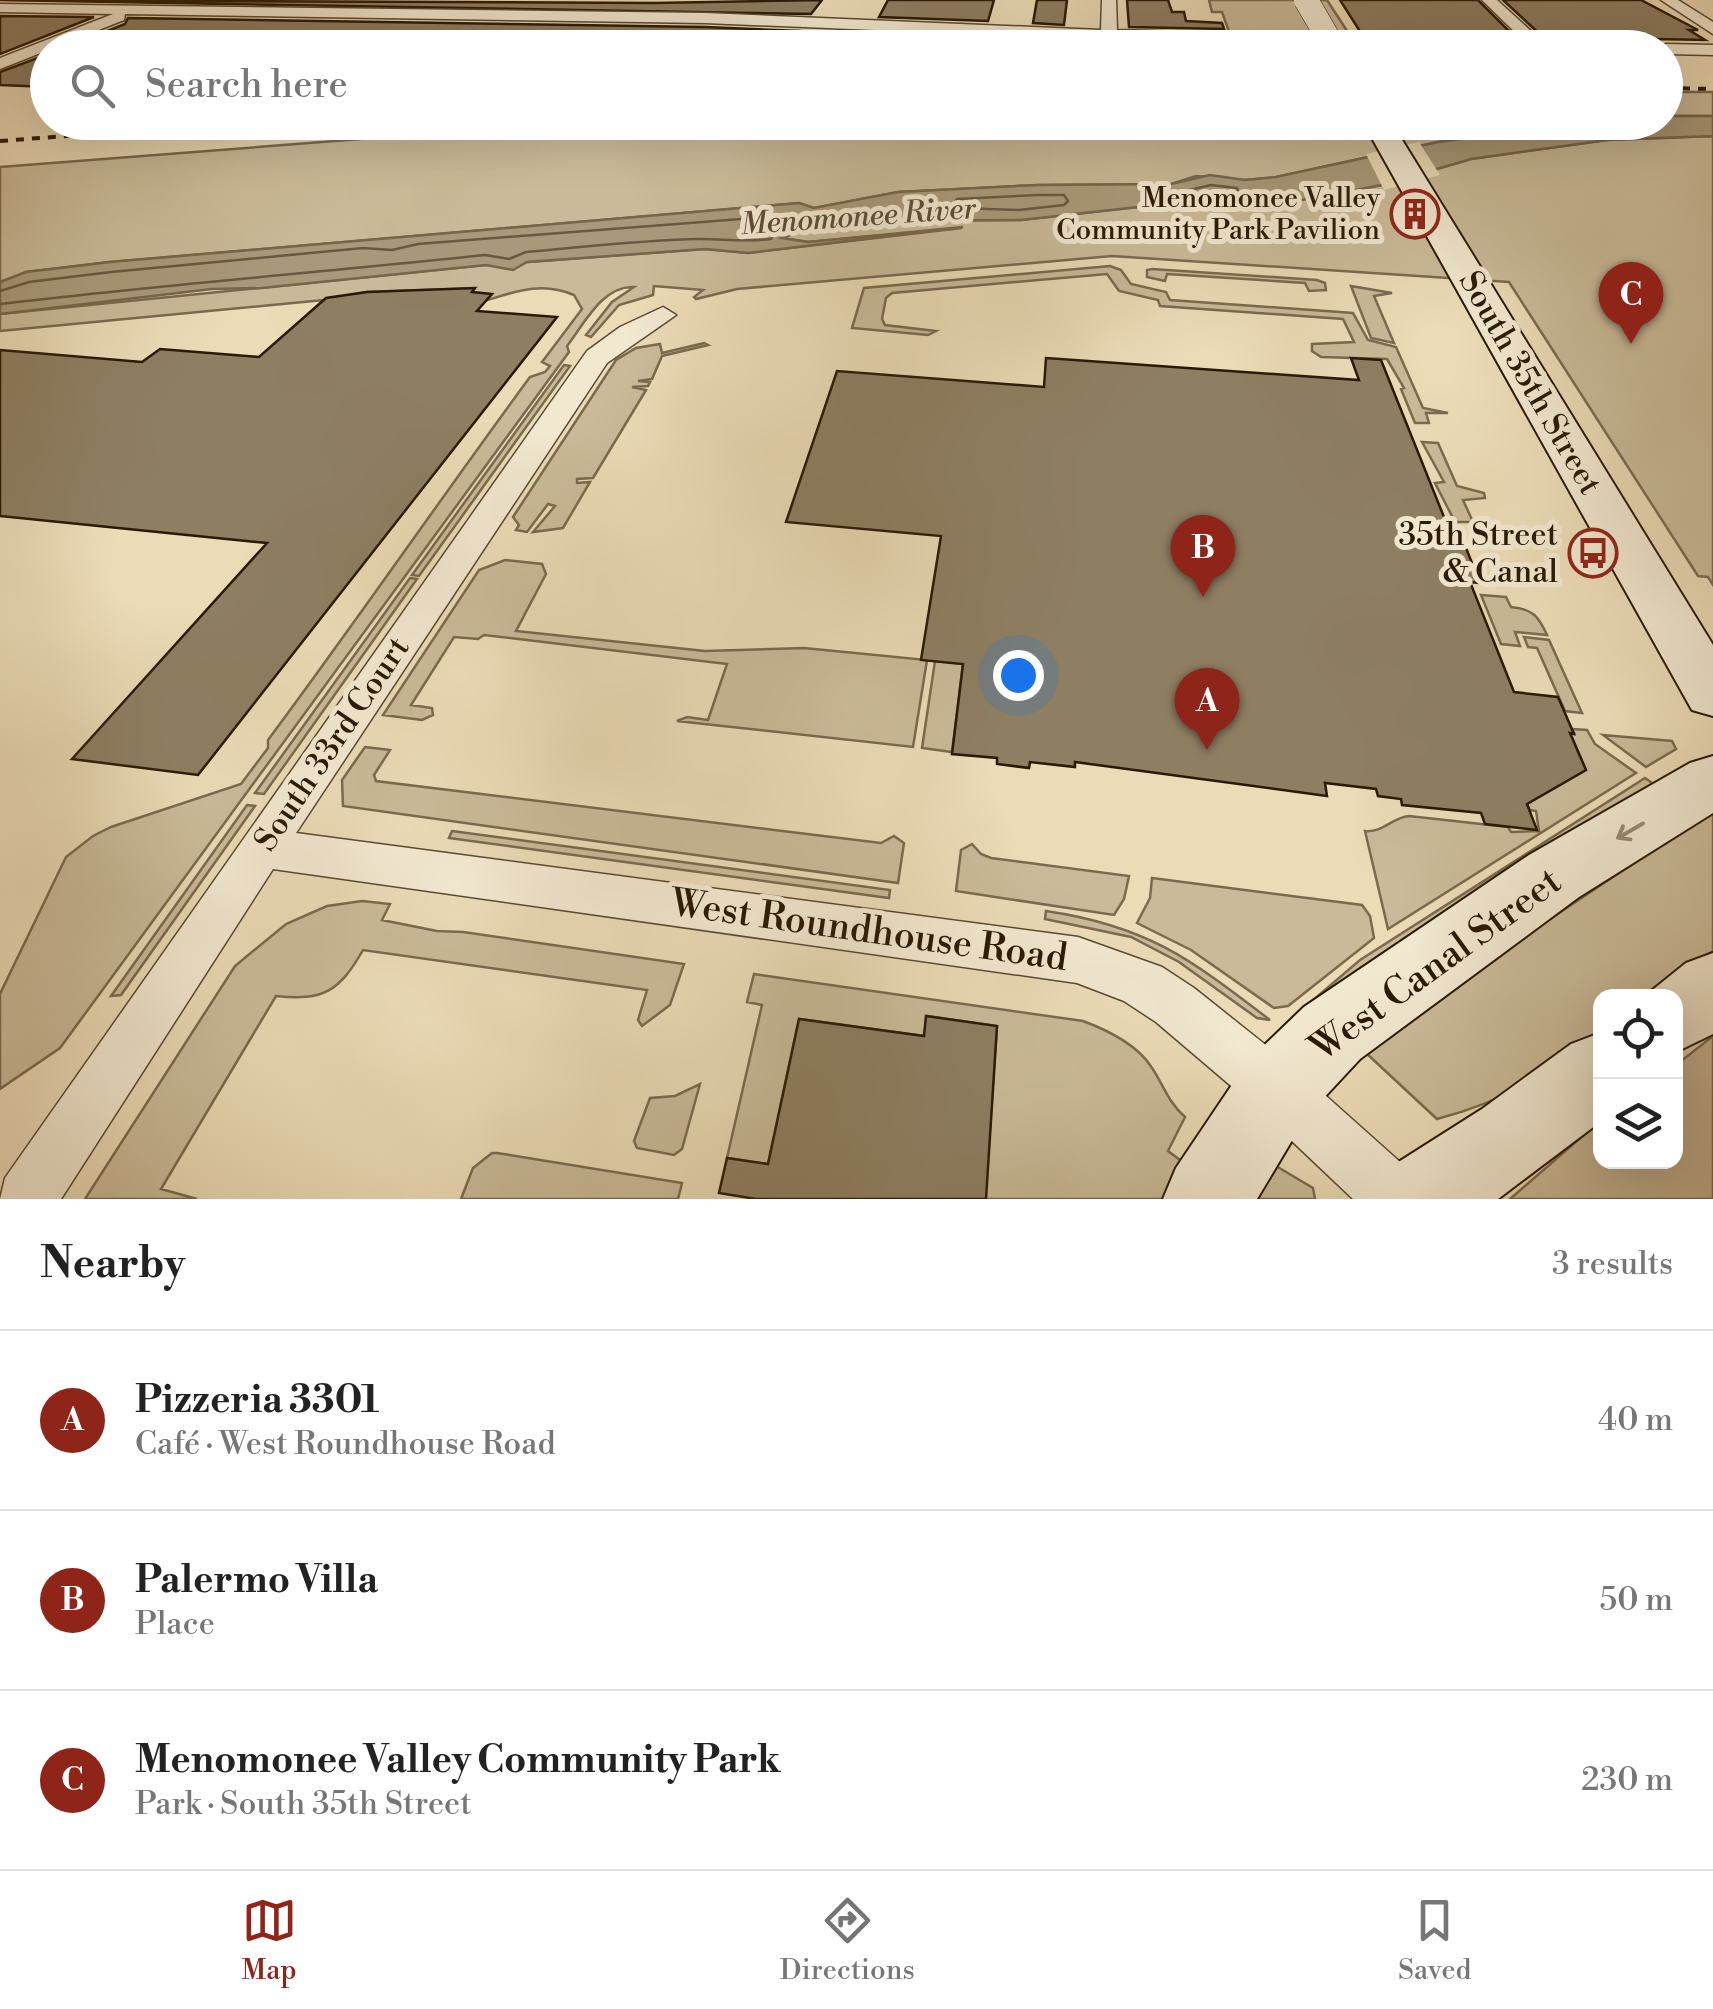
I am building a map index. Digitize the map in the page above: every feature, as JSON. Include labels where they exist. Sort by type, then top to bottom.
[{"type":"main road","points":[[1306,0],[1324,30]]},
{"type":"main road","name":"South 35th Street","points":[[1389,140],[1713,695]]},
{"type":"main road","name":"West Canal Street","points":[[1207,1199],[1277,1090],[1332,1032],[1554,876],[1713,781]]},
{"type":"main road","points":[[1683,1011],[1713,988]]},
{"type":"main road","points":[[1420,1199],[1512,1139],[1593,1077]]},
{"type":"street","points":[[86,30],[162,0]]},
{"type":"street","points":[[323,13],[349,0]]},
{"type":"street","points":[[494,15],[518,0]]},
{"type":"street","points":[[1108,0],[1109,30]]},
{"type":"street","points":[[1489,0],[1521,30]]},
{"type":"street","points":[[1668,0],[1713,29]]},
{"type":"street","points":[[0,8],[631,17],[774,4],[710,7],[631,17]]},
{"type":"street","points":[[710,7],[1038,30]]},
{"type":"street","points":[[1683,49],[1713,50]]},
{"type":"street","points":[[0,64],[30,52]]},
{"type":"street","name":"South 33rd Court","points":[[26,1199],[597,357],[630,332],[664,315]]},
{"type":"street","name":"West Roundhouse Road","points":[[262,848],[1078,960],[1144,984],[1277,1090],[1397,1199]]},
{"type":"shaded area","points":[[1209,0],[1327,0],[1346,30],[1228,30],[1222,12],[1212,12]]},
{"type":"shaded area","points":[[1683,92],[1713,92],[1713,116],[1683,116]]},
{"type":"shaded area","points":[[1713,136],[1713,585],[1708,577],[1698,576],[1509,282],[1112,256],[737,289],[696,299],[703,290],[654,286],[653,295],[619,305],[591,337],[586,335],[612,302],[634,287],[623,288],[604,299],[587,317],[567,346],[569,352],[60,1048],[0,1089],[0,994],[66,857],[111,827],[241,784],[268,748],[268,740],[530,377],[550,366],[542,362],[582,309],[574,295],[544,288],[460,307],[474,288],[367,292],[324,300],[0,331],[0,314],[486,265],[705,249],[748,253],[962,228],[808,242],[782,238],[806,229],[854,221],[1021,220],[1147,206],[1258,208],[1382,185],[1471,159],[1607,140]]},
{"type":"shaded area","points":[[349,140],[1453,140],[1276,177],[1245,180],[1196,176],[1171,184],[898,192],[814,208],[799,203],[110,262],[26,272],[0,282],[0,167]]},
{"type":"shaded area","points":[[1110,266],[1121,270],[1131,284],[1166,292],[1170,300],[1353,313],[1368,340],[1396,347],[1423,408],[1448,413],[1426,413],[1429,423],[1415,423],[1401,389],[1404,388],[1387,359],[1321,357],[1312,351],[1312,344],[1354,342],[1343,319],[1160,306],[1158,300],[1119,291],[1107,274],[892,293],[886,298],[882,319],[885,325],[936,331],[928,335],[852,328],[864,288]]},
{"type":"shaded area","points":[[1147,270],[1317,280],[1325,283],[1326,290],[1309,291],[1305,283],[1167,274],[1165,281],[1147,277]]},
{"type":"shaded area","points":[[1351,286],[1392,293],[1374,296],[1394,343],[1371,338]]},
{"type":"shaded area","points":[[660,344],[662,353],[708,345],[662,356],[652,379],[638,381],[650,382],[648,386],[632,387],[646,390],[593,478],[577,479],[577,483],[590,482],[563,528],[533,532],[555,506],[548,504],[527,532],[516,530],[519,525],[513,517],[616,360],[636,348]]},
{"type":"shaded area","points":[[564,365],[570,366],[419,576],[412,575]]},
{"type":"shaded area","points":[[1422,442],[1438,443],[1457,486],[1484,493],[1485,498],[1463,500],[1473,522],[1455,522],[1435,483],[1444,482]]},
{"type":"shaded area","points":[[505,560],[542,564],[546,574],[516,631],[705,651],[804,648],[927,660],[913,747],[677,721],[687,717],[708,720],[727,664],[484,635],[478,639],[454,637],[411,705],[432,708],[433,715],[422,720],[383,715],[479,570]]},
{"type":"shaded area","points":[[410,578],[417,579],[264,794],[255,793]]},
{"type":"shaded area","points":[[1481,595],[1506,597],[1511,607],[1534,614],[1547,635],[1515,632],[1520,646],[1501,644]]},
{"type":"shaded area","points":[[1524,637],[1549,640],[1582,713],[1565,711],[1537,648],[1528,647]]},
{"type":"shaded area","points":[[935,661],[963,664],[952,752],[922,748]]},
{"type":"shaded area","points":[[1572,729],[1587,730],[1595,744],[1636,773],[1388,929],[1365,831],[1409,816],[1508,827],[1511,832],[1539,831],[1536,811],[1527,804],[1586,770],[1570,733],[1574,733]]},
{"type":"shaded area","points":[[1603,735],[1672,741],[1676,749],[1646,767]]},
{"type":"shaded area","points":[[365,747],[390,750],[374,775],[376,781],[881,843],[894,836],[904,843],[898,883],[343,806],[342,780]]},
{"type":"shaded area","points":[[1645,778],[1655,785],[1321,1009],[1312,1001],[1360,960]]},
{"type":"shaded area","points":[[247,805],[255,806],[121,995],[111,996]]},
{"type":"shaded area","points":[[1713,810],[1713,951],[1660,989],[1593,989],[1593,1038],[1560,1062],[1504,1095],[1437,1119],[1366,1053],[1432,998]]},
{"type":"shaded area","points":[[452,831],[890,890],[889,898],[449,838]]},
{"type":"shaded area","points":[[972,844],[991,858],[1129,876],[1124,899],[1114,915],[956,891],[961,850]]},
{"type":"shaded area","points":[[1152,878],[1362,905],[1370,916],[1374,938],[1288,1006],[1274,1008],[1191,950],[1137,923],[1150,898]]},
{"type":"shaded area","points":[[362,901],[390,904],[382,920],[437,931],[684,964],[670,1005],[642,1026],[638,1020],[647,990],[363,950],[346,976],[328,991],[306,997],[276,996],[161,1189],[197,1199],[85,1199],[235,966],[286,924],[327,906]]},
{"type":"shaded area","points":[[1046,911],[1113,926],[1166,948],[1270,1020],[1257,1018],[1179,962],[1131,937],[1045,919]]},
{"type":"shaded area","points":[[754,974],[1083,1021],[1129,1044],[1144,1057],[1185,1117],[1168,1151],[1191,1168],[1171,1199],[985,1199],[997,1026],[927,1016],[924,1036],[799,1019],[768,1164],[727,1158],[762,1005],[747,1002]]},
{"type":"shaded area","points":[[1713,1036],[1713,1199],[1510,1199],[1593,1127],[1593,1169],[1683,1169],[1683,1060]]},
{"type":"shaded area","points":[[700,1084],[682,1149],[674,1155],[637,1148],[634,1141],[650,1098],[675,1096]]},
{"type":"shaded area","points":[[492,1153],[682,1183],[678,1199],[461,1199],[473,1168]]},
{"type":"shaded area","points":[[1276,1166],[1313,1188],[1315,1199],[1256,1199]]},
{"type":"water","points":[[1683,116],[1713,116],[1713,136],[1683,137]]},
{"type":"water","name":"Menomonee River","points":[[1607,140],[1471,159],[1382,185],[1258,208],[1147,206],[1021,220],[854,221],[806,229],[782,238],[808,242],[963,227],[748,253],[705,249],[527,262],[513,270],[486,265],[262,288],[212,289],[0,314],[0,282],[26,272],[799,203],[814,208],[898,192],[1171,184],[1210,175],[1245,180],[1276,177],[1438,142]]},
{"type":"pier","points":[[1419,142],[1440,175],[1384,190],[1366,154]]},
{"type":"building","points":[[0,0],[654,3],[822,0],[811,14]]},
{"type":"building","points":[[888,0],[994,0],[988,21],[879,17]]},
{"type":"building","points":[[1037,0],[1067,0],[1064,25],[1033,23]]},
{"type":"building","points":[[1127,0],[1168,0],[1172,12],[1184,12],[1186,21],[1222,23],[1224,29],[1129,27]]},
{"type":"building","points":[[1340,0],[1478,0],[1508,30],[1359,30]]},
{"type":"building","points":[[1503,0],[1641,0],[1698,30],[1689,30],[1705,40],[1683,40],[1683,30],[1535,30]]},
{"type":"building","points":[[0,16],[94,17],[61,30],[30,30],[30,42],[0,54]]},
{"type":"building","points":[[128,18],[775,30],[110,30],[125,24]]},
{"type":"building","points":[[30,61],[30,86],[0,85],[0,72]]},
{"type":"building","points":[[475,288],[472,292],[492,294],[477,311],[557,317],[198,775],[72,759],[267,543],[0,516],[0,350],[142,362],[160,349],[259,357],[326,298],[367,292]]},
{"type":"building","points":[[1046,358],[1359,380],[1351,358],[1381,360],[1452,537],[1462,538],[1480,583],[1470,582],[1514,692],[1558,697],[1586,770],[1527,804],[1537,830],[1485,824],[1481,813],[1402,805],[1401,799],[1378,796],[1376,789],[1325,783],[1327,796],[1075,762],[1075,767],[1030,762],[1029,768],[997,764],[997,758],[952,754],[963,664],[921,660],[941,536],[786,522],[837,371],[1044,387]]},
{"type":"building","points":[[926,1016],[997,1026],[986,1199],[756,1199],[719,1193],[727,1158],[768,1164],[799,1019],[924,1036]]},
{"type":"railway","points":[[1683,88],[1713,89]]},
{"type":"railway","points":[[0,141],[30,139]]},
{"type":"place","name":"Menomonee Valley Community Park Pavilion","points":[[1415,214]]},
{"type":"place","name":"Menomonee Valley Community Park","points":[[1631,344]]},
{"type":"place","name":"35th Street & Canal","points":[[1593,553]]},
{"type":"place","name":"Palermo Villa","points":[[1203,597]]},
{"type":"place","name":"Pizzeria 3301","points":[[1207,750]]}]
